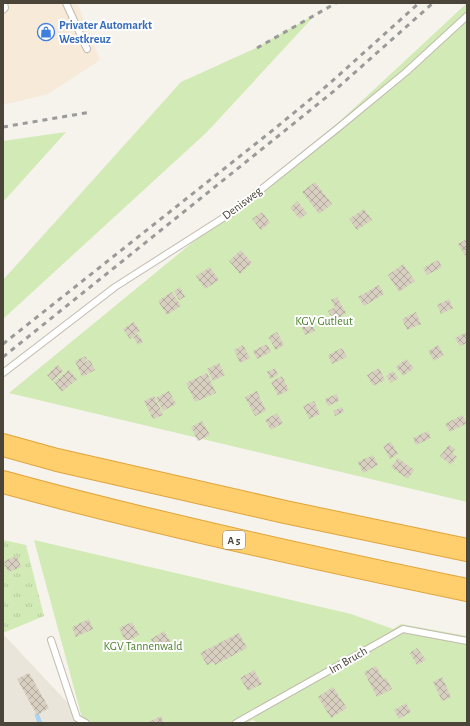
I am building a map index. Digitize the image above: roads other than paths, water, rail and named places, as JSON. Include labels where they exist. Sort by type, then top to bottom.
[{"type":"highway","points":[[3,445],[57,460],[277,511],[467,550]]},
{"type":"highway","name":"A 5","points":[[3,482],[53,496],[287,552],[467,590]]},
{"type":"lane","points":[[3,10],[5,8],[4,3]]},
{"type":"lane","points":[[66,3],[87,49]]},
{"type":"lane","name":"Denisweg","points":[[3,374],[115,287],[234,211],[406,72],[467,16]]},
{"type":"lane","name":"Im Bruch","points":[[236,723],[403,629],[467,640]]},
{"type":"lane","points":[[51,640],[77,718],[86,723]]},
{"type":"waterway","points":[[37,715],[40,723]]},
{"type":"railway","points":[[257,48],[336,3]]},
{"type":"railway","points":[[3,344],[273,130],[329,84],[419,3]]},
{"type":"railway","points":[[3,357],[334,91],[433,3]]},
{"type":"railway","points":[[3,127],[91,112]]},
{"type":"place","name":"Privater Automarkt Westkreuz","points":[[46,32]]},
{"type":"park label","name":"KGV Gutleut","points":[[324,321]]},
{"type":"park label","name":"KGV Tannenwald","points":[[143,646]]}]
